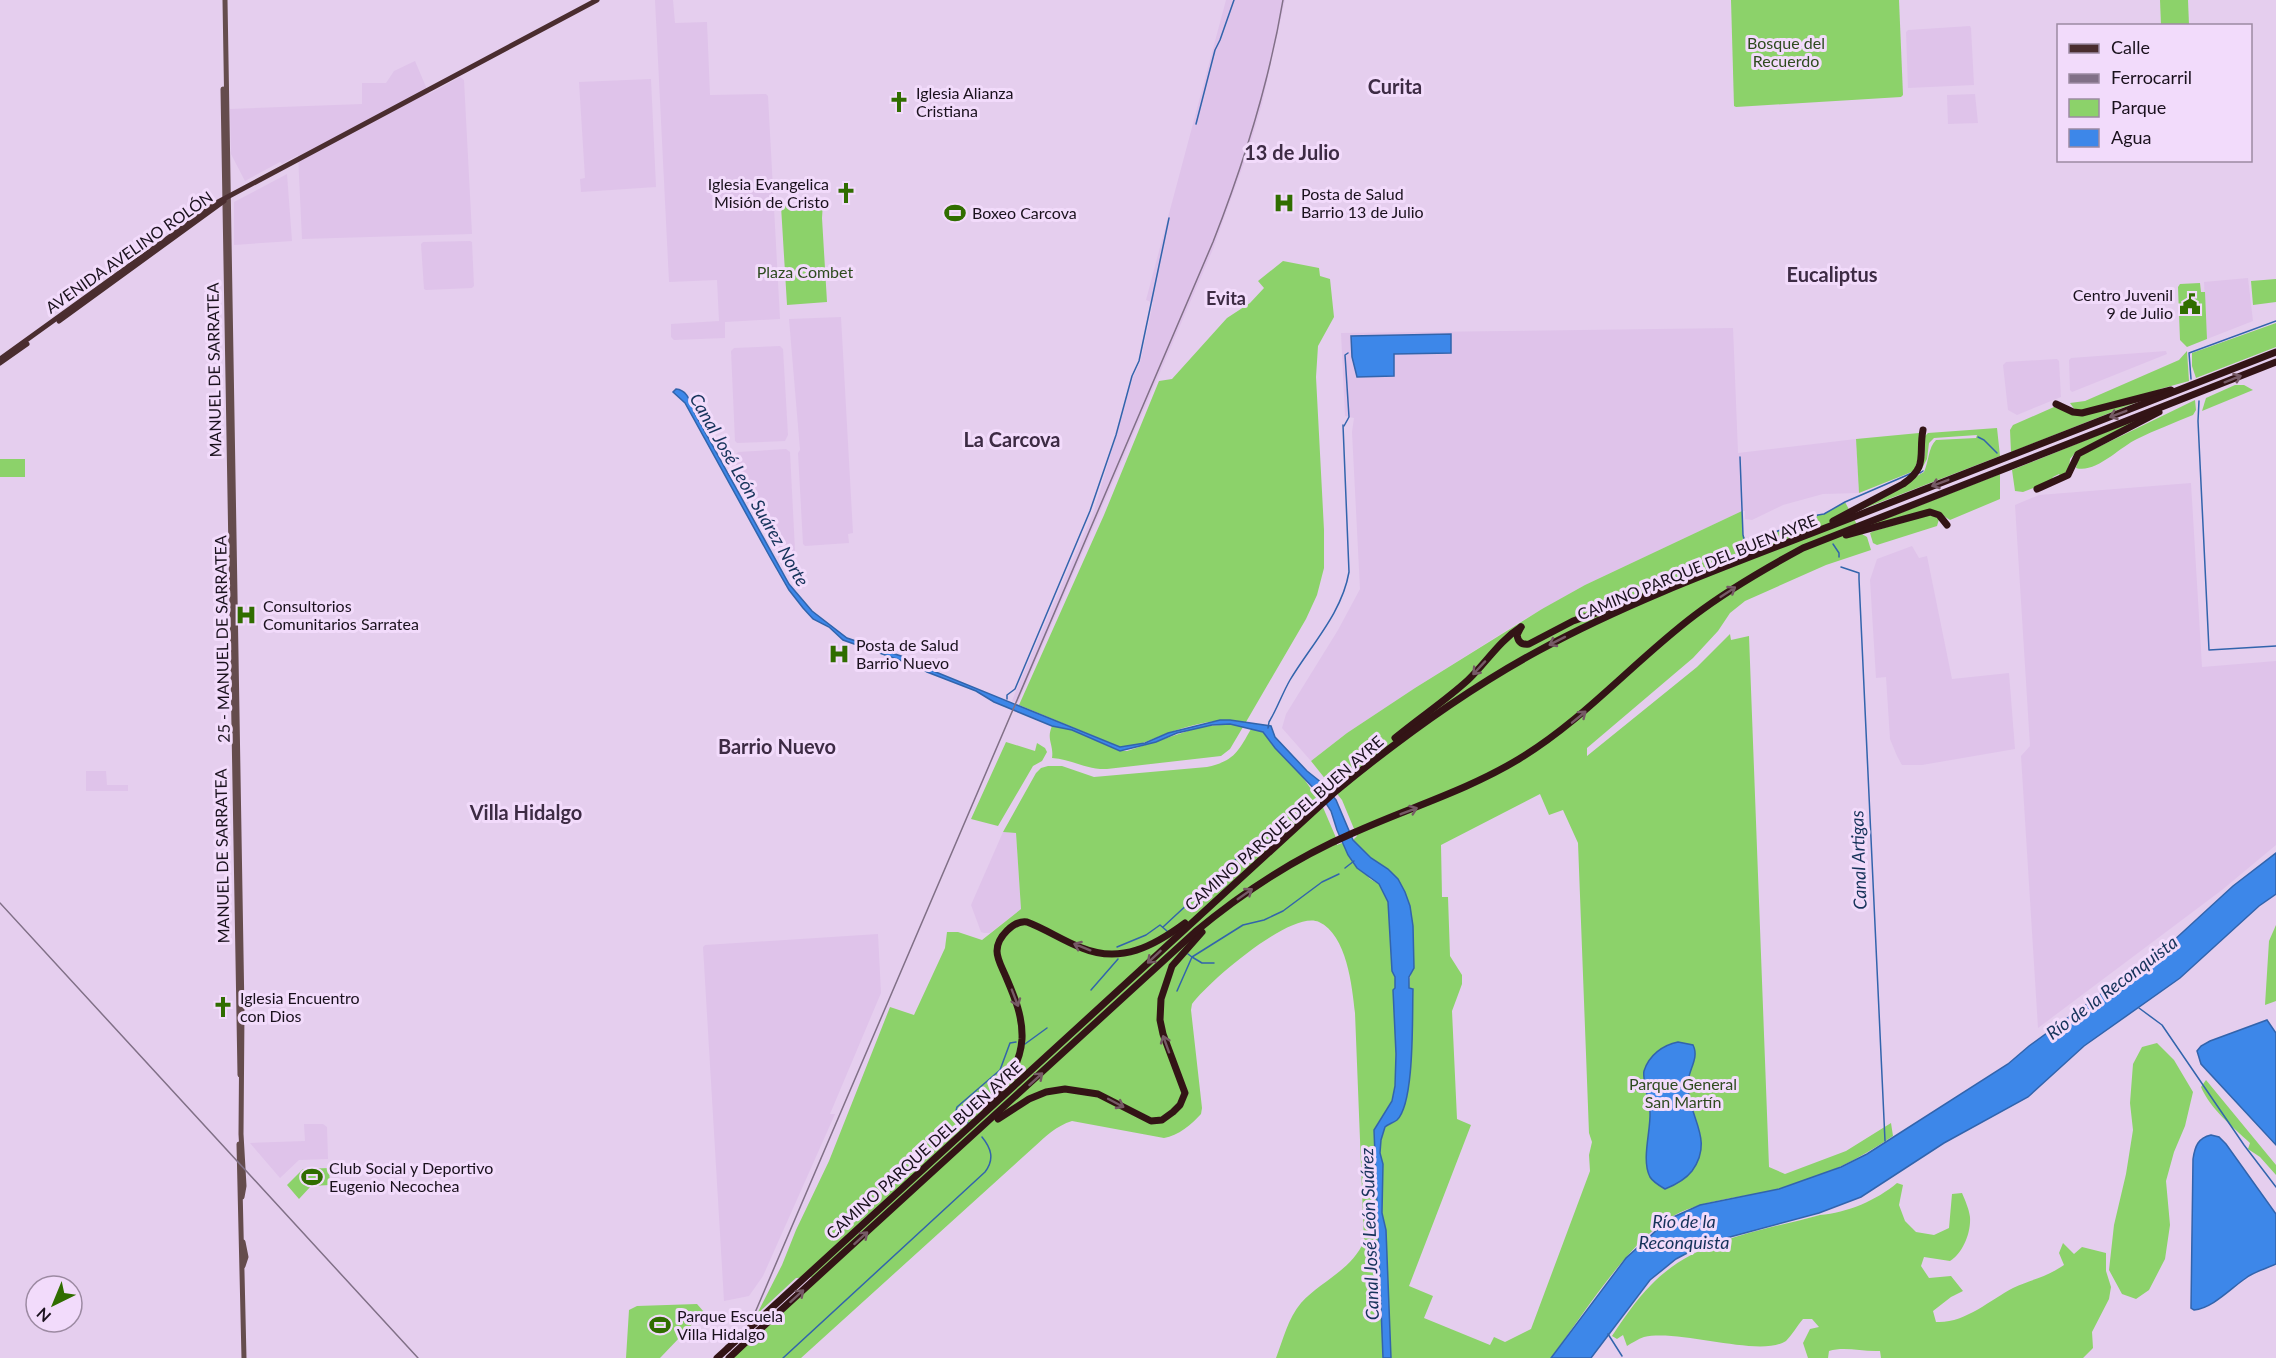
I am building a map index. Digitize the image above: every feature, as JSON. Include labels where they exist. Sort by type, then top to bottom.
[{"type":"highway","name":"CAMINO PARQUE DEL BUEN AYRE","points":[[717,1358],[1336,791],[1379,756],[1456,701],[1524,658],[1610,615],[1804,536],[2276,352]]},
{"type":"highway","name":"CAMINO PARQUE DEL BUEN AYRE","points":[[729,1358],[1195,932],[1273,874],[1354,832],[1454,793],[1527,753],[1582,714],[1695,615],[1765,569],[1815,544],[1995,471],[2276,362]]},
{"type":"highway","points":[[2056,404],[2082,413],[2193,385]]},
{"type":"highway","points":[[2037,489],[2068,475],[2078,454],[2191,396]]},
{"type":"highway","points":[[2066,401],[2070,410]]},
{"type":"highway","points":[[1804,536],[1908,480],[1916,472],[1921,462],[1923,430]]},
{"type":"highway","points":[[1815,544],[1930,512],[1939,515],[1947,525]]},
{"type":"highway","points":[[1379,756],[1397,736],[1469,678],[1503,640],[1521,627],[1517,634],[1519,641],[1529,644],[1573,621],[1638,597],[1682,585]]},
{"type":"highway","points":[[964,1132],[1009,1079],[1020,1049],[1022,1029],[1020,1012],[997,952],[1000,939],[1007,931],[1020,922],[1027,922],[1084,949],[1106,954],[1129,953],[1156,944],[1210,906]]},
{"type":"highway","points":[[969,1140],[1017,1105],[1054,1090],[1075,1089],[1093,1093],[1151,1121],[1162,1120],[1173,1112],[1180,1105],[1185,1093],[1161,1028],[1160,1010],[1163,989],[1177,959],[1220,912]]},
{"type":"main road","name":"25 - MANUEL DE SARRATEA","points":[[223,0],[243,1056],[241,1134],[244,1186],[243,1240],[246,1257],[243,1266],[244,1358]]},
{"type":"main road","points":[[227,199],[597,0]]},
{"type":"main road","name":"AVENIDA AVELINO ROLÓN","points":[[0,359],[218,202],[227,199]]},
{"type":"main road","name":"AVENIDA AVELINO ROLÓN","points":[[0,363],[227,199]]},
{"type":"shaded area","points":[[655,0],[673,0],[675,23],[707,22],[710,95],[766,94],[768,96],[780,319],[725,322],[725,338],[674,340],[671,337],[671,324],[719,321],[717,280],[669,282]]},
{"type":"shaded area","points":[[1226,0],[1285,0],[1262,104],[1248,152],[1213,249],[1018,703],[1012,701],[1094,511],[1133,377],[1140,363],[1153,303],[1146,300]]},
{"type":"shaded area","points":[[1970,26],[1974,85],[1908,88],[1906,32],[1908,30]]},
{"type":"shaded area","points":[[415,61],[429,94],[460,77],[464,80],[472,234],[302,239],[298,155],[245,181],[231,154],[230,109],[362,104],[362,83],[386,83],[394,71]]},
{"type":"shaded area","points":[[651,79],[656,187],[581,192],[580,179],[585,178],[579,82]]},
{"type":"shaded area","points":[[1975,94],[1978,123],[1948,124],[1947,95]]},
{"type":"shaded area","points":[[287,174],[292,241],[234,245],[234,202]]},
{"type":"shaded area","points":[[423,242],[472,242],[474,286],[472,288],[424,289],[421,244]]},
{"type":"shaded area","points":[[2248,278],[2253,321],[2207,339],[2204,282]]},
{"type":"shaded area","points":[[841,317],[853,533],[848,534],[849,543],[805,546],[803,544],[798,453],[800,450],[789,319]]},
{"type":"shaded area","points":[[1733,328],[1738,453],[1856,439],[1859,493],[1823,494],[1783,505],[1752,520],[1745,519],[1745,511],[1742,511],[1585,585],[1518,623],[1415,688],[1347,733],[1311,761],[1282,728],[1286,714],[1338,630],[1360,589],[1352,432],[1354,418],[1345,416],[1341,333]]},
{"type":"shaded area","points":[[780,346],[783,349],[788,435],[785,441],[737,443],[735,441],[731,351],[734,348]]},
{"type":"shaded area","points":[[2166,351],[2167,354],[2072,392],[2070,390],[2069,360],[2071,358]]},
{"type":"shaded area","points":[[2057,359],[2061,397],[2017,415],[2008,410],[2003,365],[2006,362]]},
{"type":"shaded area","points":[[786,449],[790,452],[796,570],[792,571],[736,465],[738,452]]},
{"type":"shaded area","points":[[2191,483],[2202,667],[2276,661],[2276,845],[2222,890],[2038,1028],[2021,756],[2030,746],[2015,505],[2039,495]]},
{"type":"shaded area","points":[[1912,546],[1919,558],[1927,556],[1952,679],[2009,673],[2015,749],[1922,765],[1902,765],[1897,756],[1890,739],[1886,677],[1876,678],[1870,580],[1877,559]]},
{"type":"shaded area","points":[[86,771],[106,771],[107,785],[128,785],[128,791],[86,791]]},
{"type":"shaded area","points":[[1003,832],[1016,833],[1021,909],[990,933],[984,933],[981,932],[971,905]]},
{"type":"shaded area","points":[[878,934],[881,993],[830,1114],[835,1114],[763,1276],[749,1296],[724,1301],[703,947],[705,945]]},
{"type":"shaded area","points":[[304,1124],[323,1124],[327,1127],[328,1159],[299,1160],[280,1178],[250,1143],[305,1141]]},
{"type":"green space","name":"Bosque del Recuerdo","points":[[1731,0],[1899,0],[1903,95],[1901,97],[1734,106]]},
{"type":"green space","points":[[2160,0],[2188,0],[2189,24],[2161,24]]},
{"type":"green space","name":"Plaza Combet","points":[[823,202],[827,302],[787,305],[781,206]]},
{"type":"green space","points":[[1283,261],[1319,268],[1320,276],[1330,279],[1334,317],[1318,346],[1316,377],[1324,568],[1317,595],[1306,619],[1246,722],[1221,720],[1190,726],[1139,744],[1120,747],[1019,705],[1104,515],[1159,381],[1172,379],[1227,318],[1250,303],[1264,288],[1258,281]]},
{"type":"green space","points":[[2276,279],[2276,302],[2253,305],[2251,281]]},
{"type":"green space","points":[[2200,283],[2201,292],[2205,292],[2207,339],[2187,347],[2180,340],[2178,287],[2180,284]]},
{"type":"green space","points":[[2276,323],[2276,347],[2196,378],[2192,366],[2192,353]]},
{"type":"green space","points":[[2187,351],[2189,381],[2160,389],[2157,392],[2082,411],[2075,410],[2070,403],[2085,401],[2179,360]]},
{"type":"green space","points":[[2235,385],[2244,385],[2253,390],[2202,411],[2206,398]]},
{"type":"green space","points":[[2195,400],[2196,410],[2193,415],[2137,439],[2099,464],[2083,469],[2076,468],[2078,458],[2084,454]]},
{"type":"green space","points":[[2140,401],[2011,452],[2010,430],[2013,425],[2054,407],[2072,414]]},
{"type":"green space","points":[[2143,417],[2075,453],[2070,459],[2069,469],[2061,477],[2059,474],[2051,481],[2023,492],[2015,491],[2012,470]]},
{"type":"green space","points":[[1997,428],[2000,456],[1855,512],[1924,472],[1931,447],[1936,440],[1976,438],[1977,435],[1934,438],[1929,443],[1927,459],[1920,472],[1925,454],[1924,437],[1928,433]]},
{"type":"green space","points":[[1919,433],[1921,450],[1914,471],[1859,493],[1856,439]]},
{"type":"green space","points":[[0,459],[25,459],[25,477],[0,477]]},
{"type":"green space","points":[[2000,474],[2000,499],[1950,520],[1939,513],[1867,526]]},
{"type":"green space","name":"Parque General San Martín","points":[[1845,502],[1862,534],[1867,537],[1871,550],[1826,565],[1745,601],[1730,613],[1718,631],[1693,658],[1587,748],[1587,756],[1697,667],[1730,634],[1731,640],[1749,636],[1769,1167],[1785,1174],[1846,1151],[1891,1123],[1893,1136],[1852,1161],[1808,1180],[1778,1189],[1707,1203],[1680,1212],[1668,1219],[1620,1264],[1551,1358],[1391,1358],[1386,1230],[1382,1213],[1383,1164],[1380,1153],[1385,1127],[1397,1120],[1407,1097],[1408,1034],[1413,989],[1409,988],[1413,953],[1388,869],[1371,858],[1353,840],[1357,836],[1342,800],[1311,761],[1347,733],[1415,688],[1585,585],[1742,511],[1743,535],[1747,541],[1824,514]],"holes":[[[1540,794],[1549,815],[1563,810],[1578,843],[1589,1133],[1592,1142],[1589,1155],[1590,1171],[1531,1329],[1505,1342],[1494,1337],[1490,1345],[1424,1318],[1433,1296],[1409,1286],[1471,1125],[1457,1119],[1452,1011],[1462,984],[1462,975],[1450,956],[1448,897],[1442,897],[1441,845]]]},
{"type":"green space","points":[[1928,515],[1939,519],[1937,526],[1877,545],[1873,543],[1870,533]]},
{"type":"green space","points":[[1230,724],[1243,727],[1230,749],[1221,756],[1107,769],[1052,758],[1050,735],[1052,726],[1072,730],[1120,751],[1127,751],[1200,727]]},
{"type":"green space","points":[[1255,728],[1263,732],[1302,776],[1322,805],[1337,845],[1342,843],[1370,879],[1379,884],[1388,902],[1392,971],[1395,977],[1393,990],[1395,1086],[1392,1101],[1374,1130],[1383,1358],[1276,1358],[1296,1309],[1309,1295],[1352,1260],[1364,1241],[1355,1013],[1350,976],[1342,949],[1336,938],[1319,922],[1306,921],[1271,936],[1251,950],[1215,980],[1192,1004],[1202,1108],[1201,1114],[1184,1129],[1164,1138],[1072,1121],[1061,1126],[1043,1139],[801,1358],[729,1358],[816,1277],[796,1278],[757,1314],[829,1161],[890,1007],[914,1015],[945,948],[947,932],[958,932],[982,940],[1021,909],[1016,833],[1003,832],[1036,773],[1048,766],[1062,766],[1094,777],[1207,767],[1223,762],[1234,754],[1251,729]]},
{"type":"green space","points":[[1006,742],[1035,751],[1037,743],[1047,752],[1042,761],[1033,766],[998,826],[971,819]]},
{"type":"green space","points":[[2276,925],[2276,1001],[2265,1005],[2269,941]]},
{"type":"green space","points":[[2157,1043],[2174,1060],[2193,1092],[2185,1126],[2174,1152],[2166,1181],[2170,1225],[2165,1259],[2149,1290],[2136,1299],[2122,1294],[2109,1270],[2114,1225],[2133,1130],[2130,1103],[2133,1064],[2142,1047]]},
{"type":"green space","points":[[2206,1080],[2276,1165],[2276,1175],[2260,1157],[2248,1149],[2250,1143],[2210,1103],[2201,1087]]},
{"type":"green space","name":"Club Social y Deportivo Eugenio Necochea","points":[[329,1168],[330,1185],[311,1186],[299,1199],[287,1185],[303,1169]]},
{"type":"green space","points":[[1897,1183],[1903,1185],[1899,1205],[1905,1221],[1916,1232],[1934,1235],[1949,1228],[1952,1194],[1962,1193],[1969,1211],[1969,1230],[1959,1253],[1950,1261],[1924,1257],[1921,1266],[1929,1278],[1951,1276],[1963,1291],[1933,1311],[1936,1322],[1946,1322],[1967,1315],[2013,1288],[2045,1276],[2064,1265],[2059,1253],[2063,1243],[2074,1254],[2082,1247],[2106,1253],[2106,1271],[2111,1287],[2109,1299],[2092,1332],[2093,1348],[2083,1358],[1881,1358],[1880,1351],[1841,1349],[1829,1351],[1828,1358],[1808,1358],[1803,1343],[1810,1329],[1819,1327],[1812,1319],[1803,1319],[1786,1341],[1774,1345],[1739,1345],[1660,1336],[1644,1337],[1627,1346],[1623,1335],[1617,1339],[1612,1336],[1651,1285],[1669,1269],[1688,1257],[1753,1232],[1861,1205]]},
{"type":"green space","name":"Parque Escuela Villa Hidalgo","points":[[697,1304],[704,1312],[660,1358],[626,1358],[629,1310],[637,1306]]},
{"type":"water","points":[[1451,334],[1451,353],[1394,354],[1394,376],[1357,377],[1352,357],[1351,336]]},
{"type":"water","points":[[676,389],[688,397],[694,412],[789,584],[812,611],[847,638],[907,658],[926,668],[1120,747],[1145,743],[1168,733],[1220,720],[1271,726],[1275,737],[1336,800],[1353,840],[1371,858],[1398,879],[1410,906],[1414,968],[1409,977],[1409,988],[1413,989],[1413,1018],[1407,1096],[1403,1111],[1397,1120],[1385,1127],[1380,1153],[1383,1164],[1382,1213],[1386,1230],[1391,1358],[1383,1358],[1374,1130],[1392,1101],[1395,1086],[1393,990],[1395,977],[1392,971],[1388,902],[1379,884],[1357,868],[1348,855],[1331,811],[1322,797],[1275,748],[1263,732],[1230,724],[1212,725],[1177,733],[1156,742],[1120,751],[1072,730],[1052,726],[994,702],[976,691],[919,667],[843,640],[829,627],[813,619],[789,590],[685,403],[673,392]]},
{"type":"water","name":"Río de la Reconquista","points":[[2276,853],[2276,894],[2259,906],[2180,978],[2084,1046],[2028,1097],[1944,1143],[1861,1197],[1819,1213],[1704,1244],[1676,1259],[1650,1280],[1591,1358],[1551,1358],[1626,1258],[1669,1219],[1700,1205],[1779,1189],[1841,1167],[1867,1154],[2008,1064],[2029,1046],[2172,942],[2233,886]]},
{"type":"water","points":[[2267,1020],[2276,1033],[2276,1145],[2201,1064],[2197,1051],[2210,1041]]},
{"type":"water","points":[[1678,1042],[1693,1045],[1695,1050],[1688,1085],[1689,1097],[1699,1128],[1701,1149],[1692,1171],[1680,1182],[1665,1189],[1653,1181],[1647,1170],[1646,1154],[1650,1112],[1644,1071],[1653,1056],[1662,1048]]},
{"type":"water","points":[[2211,1135],[2219,1137],[2226,1144],[2276,1214],[2276,1264],[2249,1276],[2208,1306],[2194,1310],[2191,1308],[2193,1159],[2198,1143]]},
{"type":"waterway","points":[[1196,124],[1215,50],[1234,0]]},
{"type":"waterway","points":[[1007,699],[1007,695],[1015,689],[1090,511],[1116,435],[1132,376],[1139,361],[1169,218]]},
{"type":"waterway","points":[[2191,379],[2189,353],[2276,321]]},
{"type":"waterway","points":[[1344,426],[1349,417],[1345,355],[1348,353]]},
{"type":"waterway","points":[[2199,401],[2198,421],[2209,650],[2276,646]]},
{"type":"waterway","points":[[1268,728],[1290,680],[1333,615],[1349,572],[1343,425]]},
{"type":"waterway","points":[[1978,437],[1997,453]]},
{"type":"waterway","name":"Canal Artigas","points":[[1740,457],[1743,535],[1744,539],[1750,542],[1824,514],[1845,502],[1912,473]]},
{"type":"waterway","name":"Canal Artigas","points":[[1833,544],[1839,557]]},
{"type":"waterway","name":"Canal Artigas","points":[[1841,567],[1859,573],[1885,1141]]},
{"type":"waterway","points":[[1163,927],[1262,835]]},
{"type":"waterway","points":[[1345,868],[1354,861]]},
{"type":"waterway","points":[[1188,954],[1192,957],[1243,925],[1264,920],[1283,911],[1322,882],[1339,874]]},
{"type":"waterway","points":[[1117,947],[1146,935],[1160,925],[1167,931]]},
{"type":"waterway","points":[[1177,991],[1192,957],[1202,963],[1214,963]]},
{"type":"waterway","points":[[1091,990],[1118,959]]},
{"type":"waterway","points":[[2139,1008],[2162,1025],[2244,1145],[2276,1187]]},
{"type":"waterway","points":[[1025,1044],[1047,1028]]},
{"type":"waterway","points":[[968,1123],[956,1111],[957,1107],[1000,1070],[1010,1043],[1016,1042]]},
{"type":"waterway","points":[[783,1358],[985,1172],[990,1163],[991,1154],[982,1137]]},
{"type":"waterway","points":[[1608,1334],[1622,1356]]},
{"type":"railway","points":[[754,1315],[1213,242],[1254,122],[1271,62],[1283,0]]},
{"type":"railway","points":[[0,903],[418,1358]]},
{"type":"place","name":"Iglesia Alianza Cristiana","points":[[899,102]]},
{"type":"place","name":"Iglesia Evangelica Misión de Cristo","points":[[846,193]]},
{"type":"place","name":"Posta de Salud Barrio 13 de Julio","points":[[1284,203]]},
{"type":"place","name":"Boxeo Carcova","points":[[955,213]]},
{"type":"place","name":"Centro Juvenil 9 de Julio","points":[[2190,304]]},
{"type":"place","name":"Consultorios Comunitarios Sarratea","points":[[246,615]]},
{"type":"place","name":"Posta de Salud Barrio Nuevo","points":[[839,654]]},
{"type":"place","name":"Iglesia Encuentro con Dios","points":[[223,1007]]},
{"type":"place","name":"Club Social y Deportivo Eugenio Necochea","points":[[312,1177]]},
{"type":"place","name":"Parque Escuela Villa Hidalgo","points":[[660,1325]]},
{"type":"district","name":"Curita","points":[[1395,87]]},
{"type":"district","name":"13 de Julio","points":[[1292,153]]},
{"type":"district","name":"Eucaliptus","points":[[1832,275]]},
{"type":"district","name":"Evita","points":[[1226,299]]},
{"type":"district","name":"La Carcova","points":[[1012,440]]},
{"type":"district","name":"Barrio Nuevo","points":[[777,747]]},
{"type":"district","name":"Villa Hidalgo","points":[[526,813]]},
{"type":"water label","name":"Canal José León Suárez Norte","points":[[749,490]]},
{"type":"water label","name":"Canal José León Suárez","points":[[1370,1234]]}]
